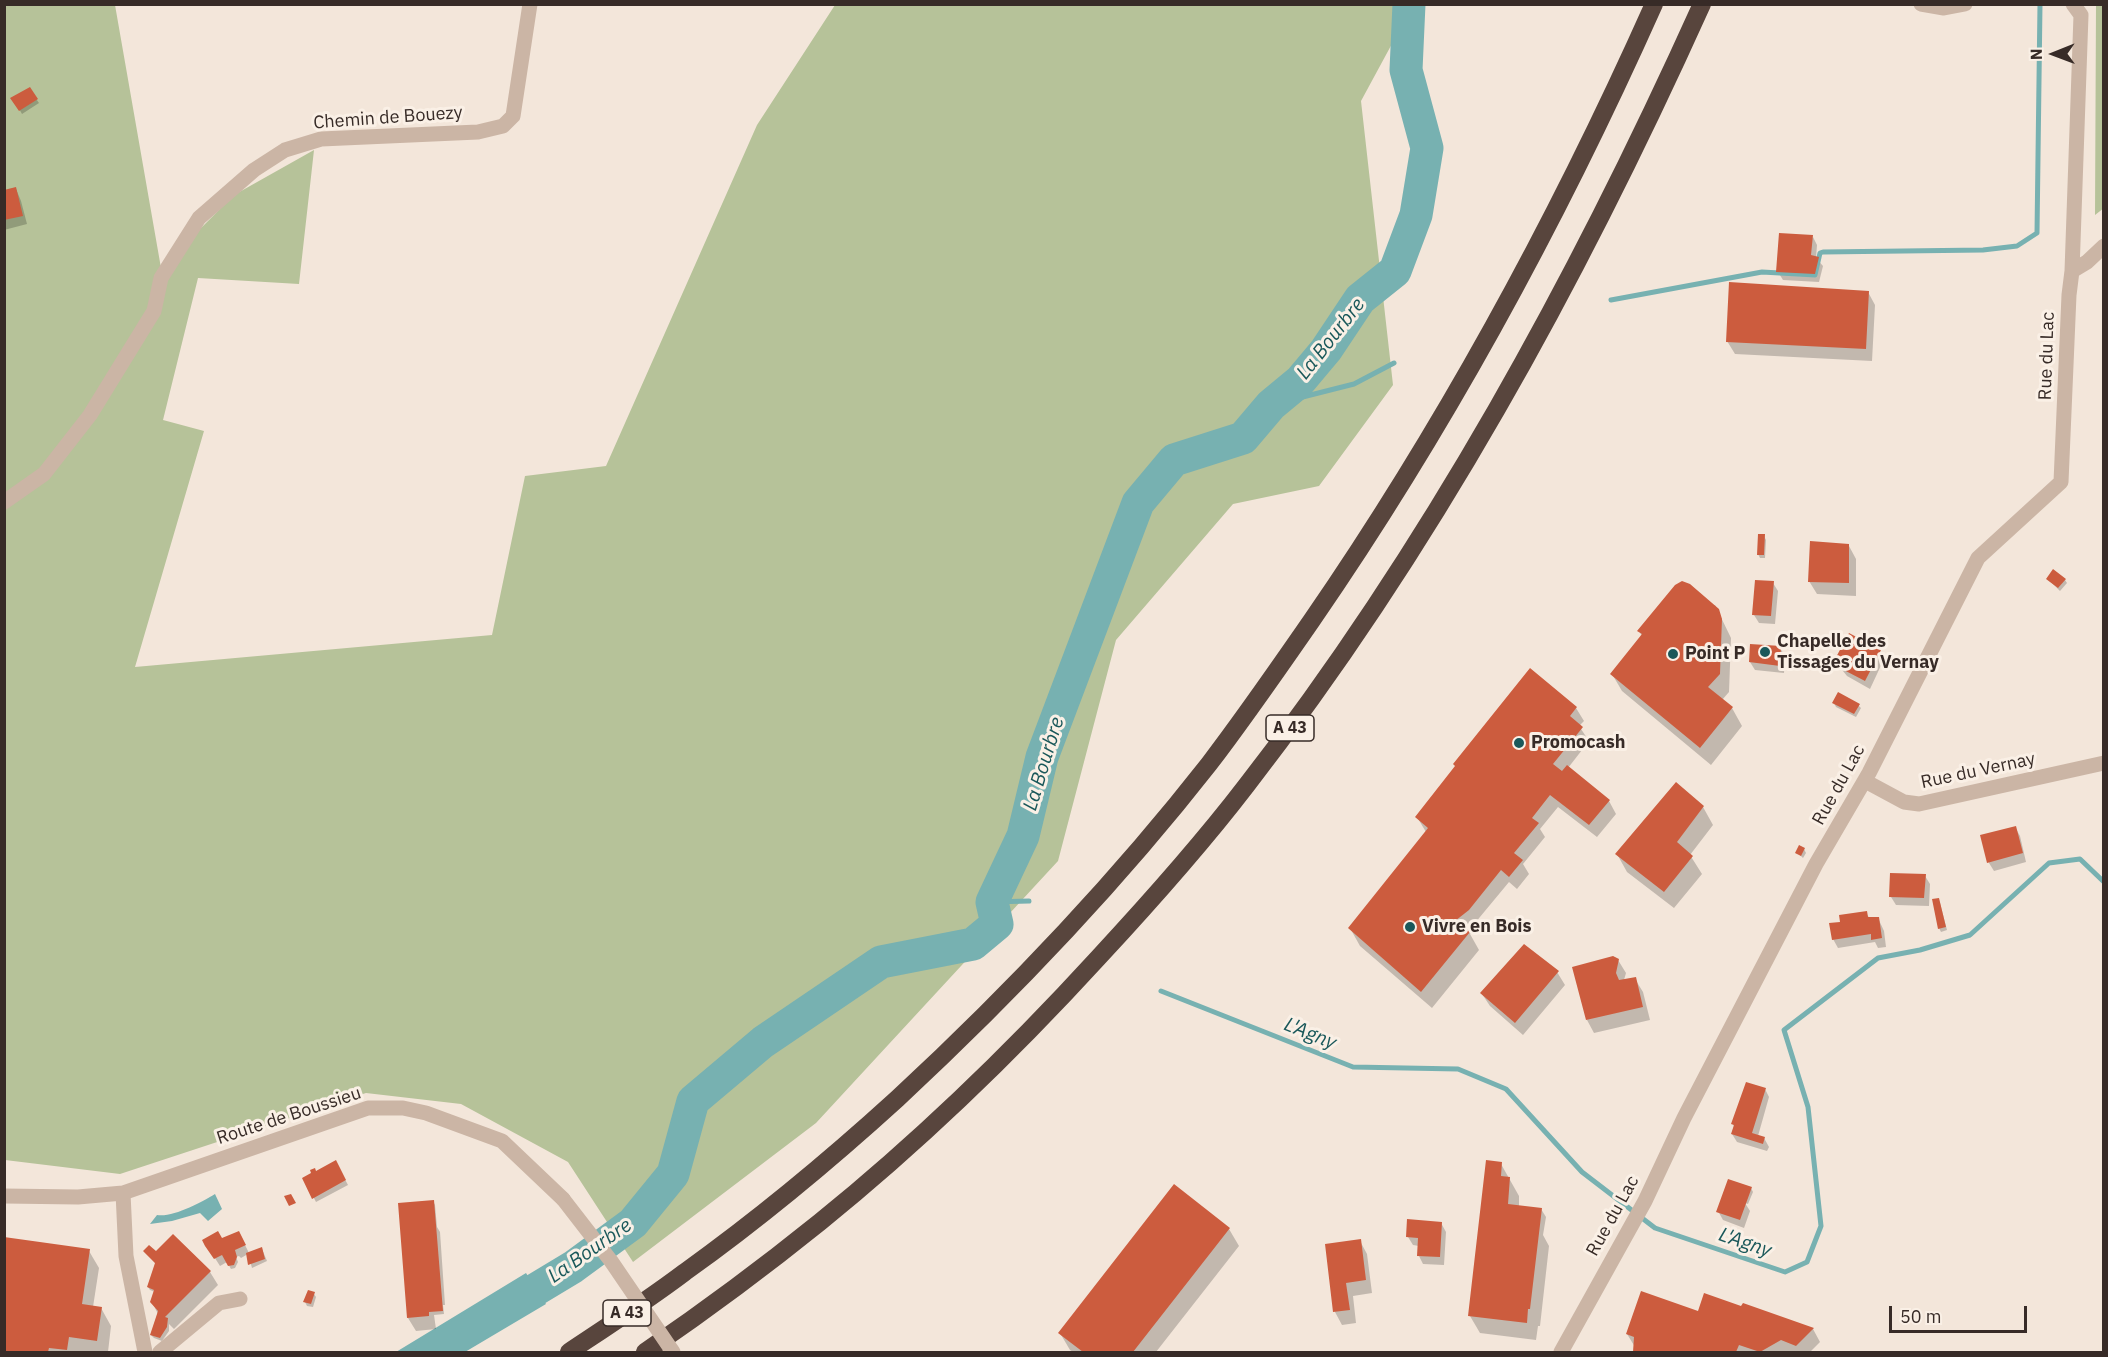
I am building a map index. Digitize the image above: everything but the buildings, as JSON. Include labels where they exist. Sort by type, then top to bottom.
[{"type":"highway","name":"A 43","points":[[569,1353],[685,1273],[786,1194],[894,1102],[1033,967],[1096,898],[1208,765],[1261,694],[1357,554],[1438,424],[1513,292],[1600,120],[1654,4]]},
{"type":"highway","name":"A 43","points":[[645,1353],[723,1298],[823,1220],[959,1100],[1127,927],[1244,789],[1395,577],[1476,446],[1555,303],[1626,165],[1667,83],[1702,4]]},
{"type":"street","name":"Chemin de Bouezy","points":[[4,502],[44,474],[90,415],[154,311],[161,278],[199,218],[254,170],[277,155],[285,150],[321,139],[478,132],[503,126],[513,116],[530,4]]},
{"type":"street","points":[[1921,4],[1944,8],[1965,4]]},
{"type":"street","name":"Rue du Lac","points":[[1561,1353],[1645,1201],[1684,1118],[1816,864],[1865,781],[1978,558],[2061,482],[2072,272],[2081,15],[2073,4]]},
{"type":"street","points":[[2072,272],[2087,262],[2103,246]]},
{"type":"street","name":"Rue du Vernay","points":[[1865,781],[1904,802],[1919,804],[2103,763]]},
{"type":"street","name":"Route de Boussieu","points":[[4,1196],[78,1197],[123,1193],[368,1108],[404,1108],[426,1113],[502,1141],[563,1199],[611,1261],[673,1353]]},
{"type":"street","points":[[123,1193],[126,1256],[145,1353]]},
{"type":"street","points":[[160,1353],[219,1303],[240,1299]]},
{"type":"green space","points":[[2103,4],[2104,208],[2095,215],[2096,5]]},
{"type":"green space","points":[[5,5],[115,5],[161,268],[234,195],[314,150],[299,284],[198,278],[163,420],[204,431],[135,667],[492,635],[525,476],[606,466],[757,125],[835,5],[1413,5],[1361,101],[1393,385],[1319,486],[1233,504],[1116,640],[1058,861],[816,1123],[633,1262],[568,1162],[461,1104],[366,1093],[120,1174],[5,1160]]},
{"type":"water","points":[[215,1194],[222,1209],[208,1221],[200,1213],[150,1224],[157,1215],[179,1212]]},
{"type":"water","points":[[526,1273],[546,1304],[465,1352],[396,1352]]},
{"type":"waterway","name":"La Bourbre","points":[[432,1352],[573,1267],[633,1223],[673,1174],[693,1101],[763,1042],[881,962],[973,944],[997,924],[992,902],[1023,836],[1042,757],[1138,503],[1174,460],[1243,438],[1271,405],[1300,381],[1326,350],[1360,299],[1395,271],[1416,215],[1427,148],[1406,70],[1409,4]]},
{"type":"waterway","points":[[1611,300],[1762,272],[1815,275],[1820,253],[1823,252],[1983,250],[2017,246],[2037,233],[2040,4]]},
{"type":"waterway","points":[[1271,405],[1354,384],[1394,363]]},
{"type":"waterway","name":"L'Agny","points":[[1161,991],[1353,1067],[1458,1069],[1506,1089],[1582,1172],[1655,1228],[1785,1272],[1807,1262],[1821,1226],[1808,1107],[1784,1030],[1878,958],[1920,950],[1970,935],[2049,863],[2080,859],[2104,882]]},
{"type":"waterway","name":"L'Agny","points":[[992,902],[1029,901]]},
{"type":"place","name":"Chapelle des Tissages du Vernay","points":[[1765,652]]},
{"type":"place","name":"Point P","points":[[1673,654]]},
{"type":"place","name":"Promocash","points":[[1519,743]]},
{"type":"place","name":"Vivre en Bois","points":[[1410,927]]}]
